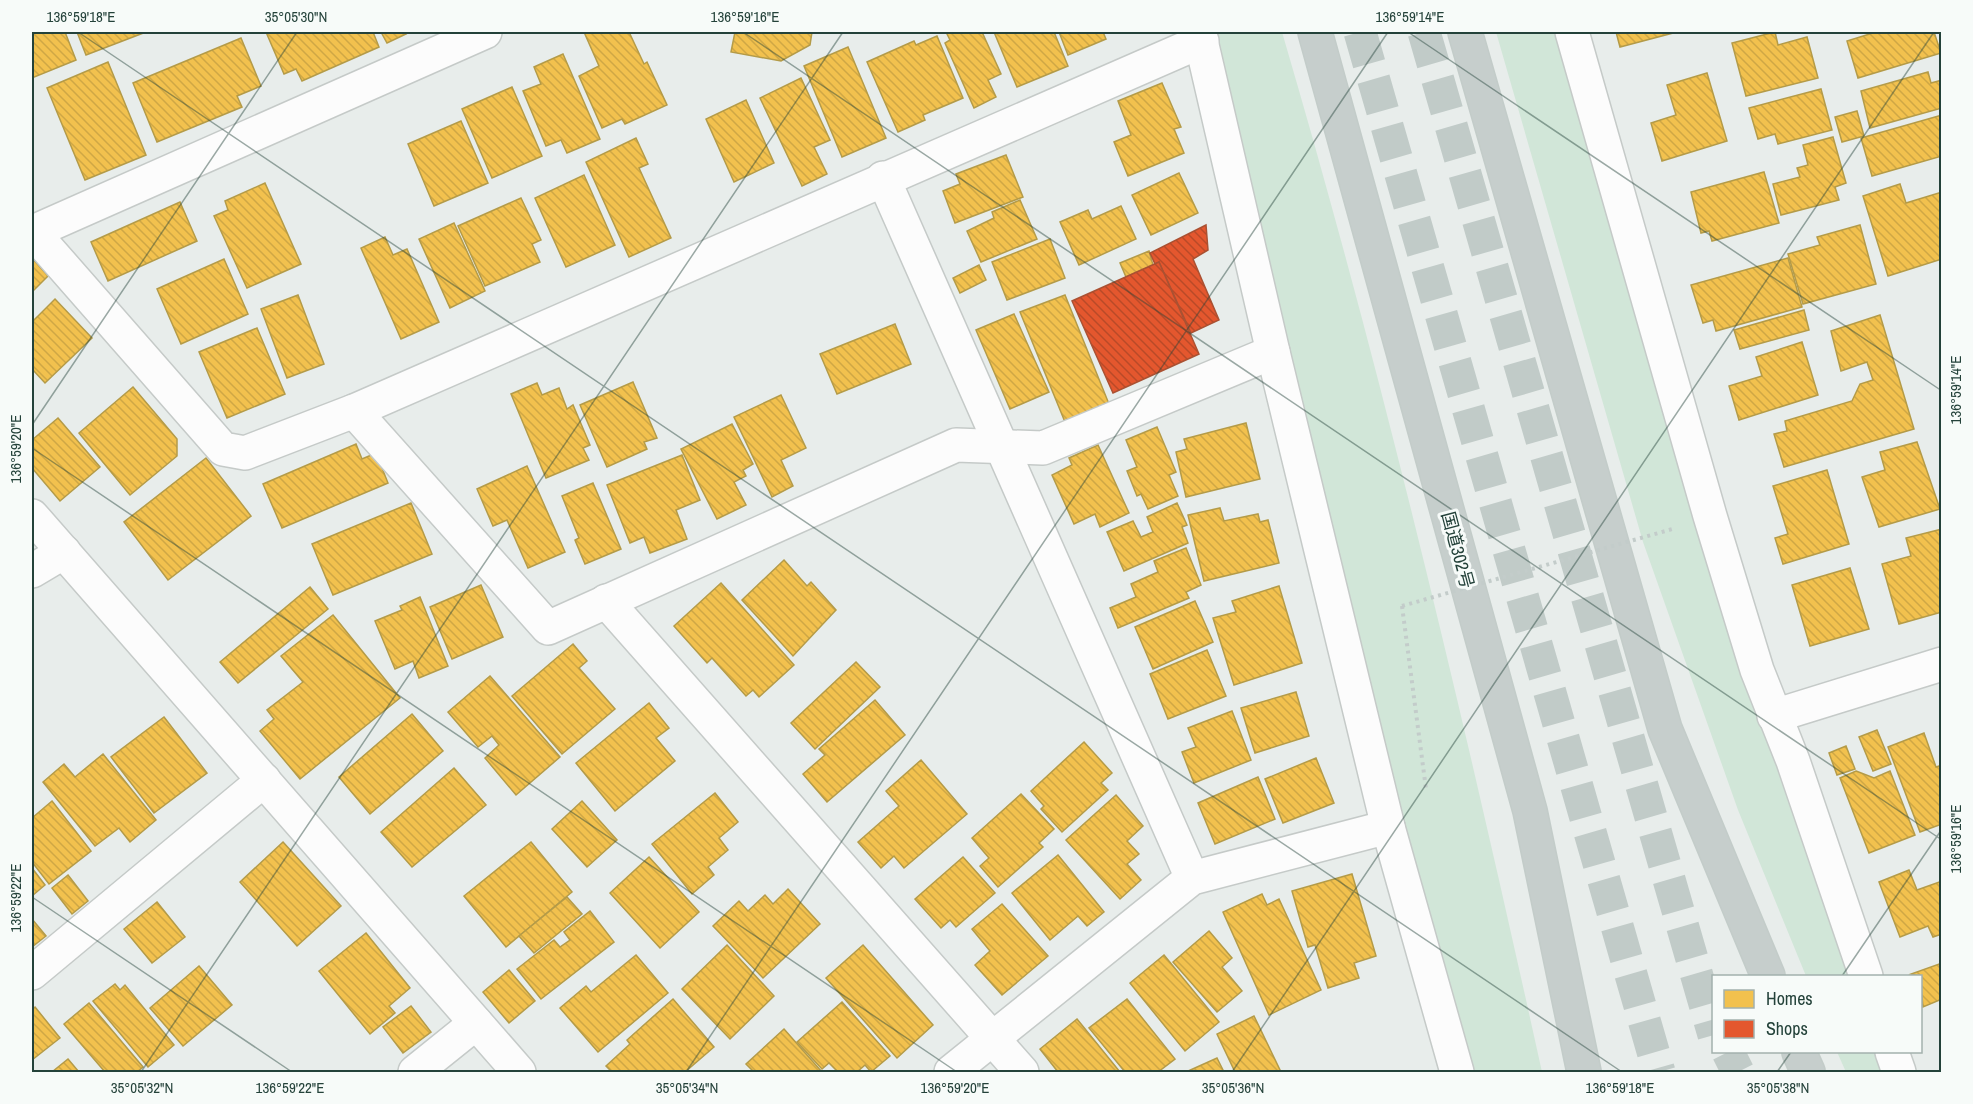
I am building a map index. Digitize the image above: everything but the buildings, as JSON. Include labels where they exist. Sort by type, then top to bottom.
[{"type":"highway","name":"国道302号","points":[[1315,32],[1530,811],[1584,1072]]},
{"type":"highway","points":[[1465,32],[1665,729],[1768,975]]},
{"type":"highway","points":[[1799,1053],[1808,1072]]},
{"type":"street","points":[[485,32],[32,231],[223,448],[245,453],[354,411],[1200,36],[1273,352],[1388,827],[1457,1072]]},
{"type":"street","points":[[1572,32],[1710,516],[1757,670],[1793,761],[1866,975]]},
{"type":"street","points":[[883,178],[1192,878]]},
{"type":"street","points":[[354,411],[548,627],[956,445],[1043,448],[1273,352]]},
{"type":"street","points":[[32,516],[519,1072]]},
{"type":"street","points":[[32,571],[64,552]]},
{"type":"street","points":[[606,601],[1022,1072]]},
{"type":"street","points":[[1774,716],[1941,664]]},
{"type":"street","points":[[32,973],[264,780]]},
{"type":"street","points":[[951,1072],[1192,878],[1388,827]]},
{"type":"street","points":[[415,1072],[476,1023]]},
{"type":"street","points":[[1892,1053],[1899,1072]]},
{"type":"path","points":[[1426,790],[1402,606],[1676,528]]},
{"type":"green space","points":[[1213,32],[1282,32],[1354,290],[1421,550],[1453,680],[1542,1072],[1471,1072],[1401,814]]},
{"type":"green space","points":[[1496,32],[1558,32],[1787,783],[1852,975],[1806,975],[1738,810],[1643,542]]},
{"type":"green space","points":[[1837,1053],[1877,1053],[1884,1072],[1846,1072]]},
{"type":"tunnel","points":[[1360,32],[1659,1072]]},
{"type":"tunnel","points":[[1424,32],[1712,1028]]},
{"type":"tunnel","points":[[1728,1053],[1738,1072]]}]
